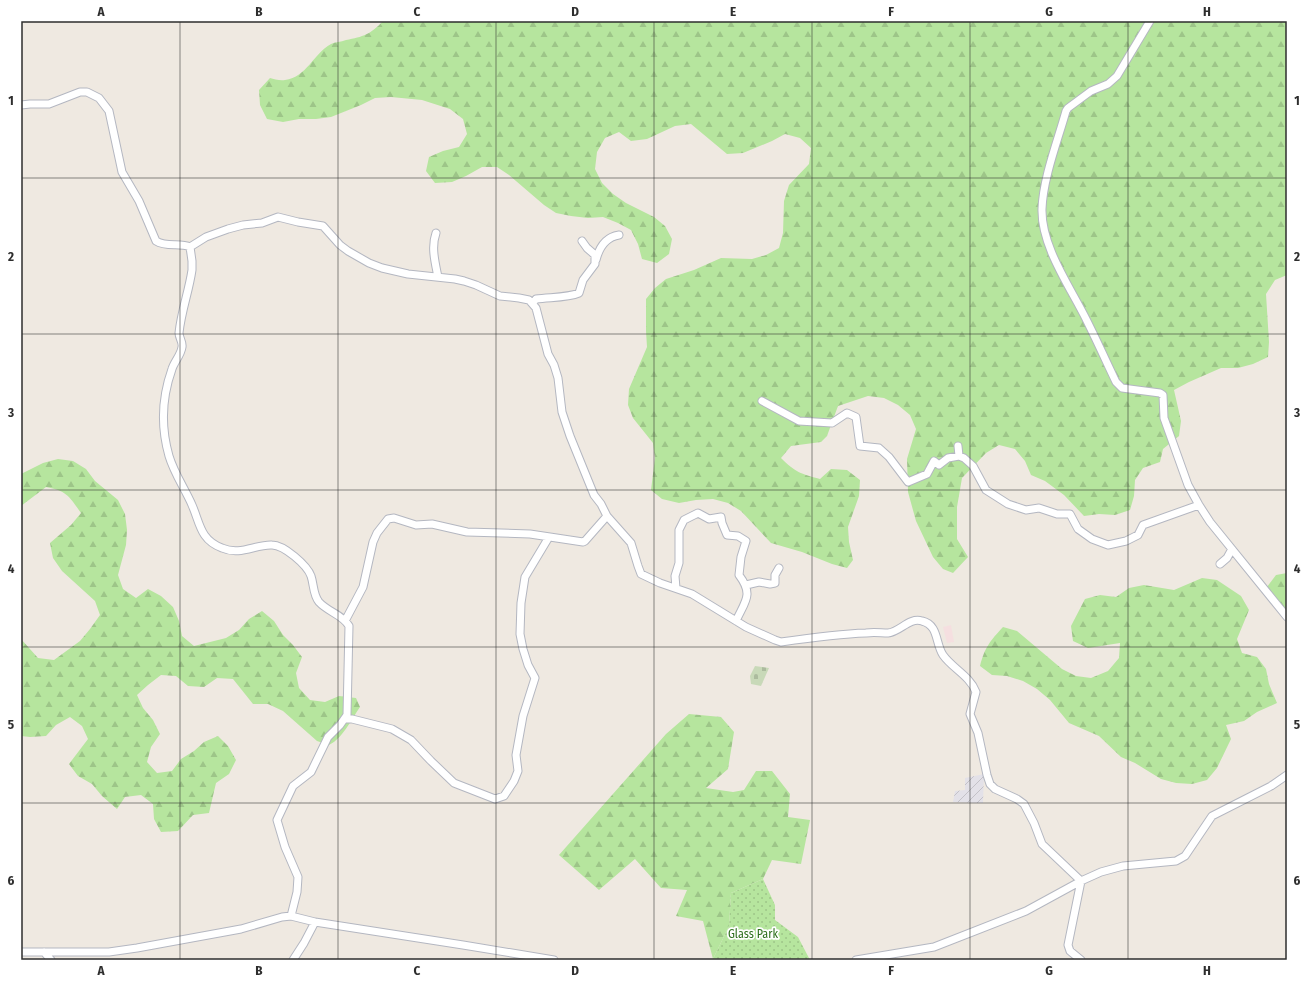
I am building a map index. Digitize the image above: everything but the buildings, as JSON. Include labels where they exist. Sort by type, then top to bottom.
[{"type":"street","points":[[1150,21],[1117,76],[1108,84],[1087,93],[1066,111],[1046,180],[1043,197],[1042,220],[1053,255],[1116,382],[1122,388],[1160,393],[1163,395],[1164,418],[1188,485],[1198,505],[1287,617]]},
{"type":"street","points":[[21,105],[49,104],[71,95],[87,92],[99,98],[109,111],[122,172],[139,201],[156,241],[166,245],[183,245],[190,247],[228,228],[243,224],[262,223],[278,217],[323,226],[340,245],[348,251],[382,268],[408,274],[464,281],[500,296],[525,299],[533,303],[536,308],[548,354],[556,372],[562,412],[570,436],[591,487],[608,516],[631,543],[641,574],[660,583],[692,594],[736,621],[781,642],[824,636],[889,633],[911,621],[917,620],[929,624],[934,630],[943,655],[974,688],[976,694],[970,714],[978,733],[990,784],[995,789],[1017,799],[1024,804],[1034,823],[1042,844],[1081,881]]},
{"type":"street","points":[[436,233],[433,242],[434,258],[438,277]]},
{"type":"street","points":[[533,303],[536,299],[579,293],[583,280],[595,264],[600,249],[613,236],[619,235]]},
{"type":"street","points":[[582,241],[595,255],[595,264]]},
{"type":"street","points":[[190,247],[192,270],[179,334],[183,346],[170,374],[163,416],[169,458],[193,506],[203,534],[207,539],[221,548],[230,551],[245,550],[271,544],[280,547],[297,558],[310,574],[318,601],[325,608],[346,621],[350,626],[347,715],[328,737],[311,772],[293,786],[277,820],[285,847],[298,877],[297,892],[291,916]]},
{"type":"street","points":[[762,401],[799,421],[832,423],[847,413],[856,417],[860,446],[879,448],[889,456],[908,482],[927,474],[934,461],[939,465],[948,458],[959,456],[964,458],[973,466],[986,490],[1008,504],[1026,510],[1039,508],[1057,514],[1070,514],[1078,529],[1092,539],[1108,545],[1126,541],[1138,535],[1143,526],[1198,505]]},
{"type":"street","points":[[958,446],[959,456]]},
{"type":"street","points":[[676,588],[675,576],[679,563],[679,530],[684,520],[698,513],[709,519],[721,517],[727,535],[738,536],[746,541],[741,557],[739,575],[746,584],[747,598],[736,621]]},
{"type":"street","points":[[346,621],[363,587],[372,542],[388,518],[394,518],[416,525],[432,524],[467,532],[506,532],[584,541],[608,516]]},
{"type":"street","points":[[345,719],[352,719],[392,729],[411,740],[454,783],[495,799],[504,796],[514,781],[518,771],[516,755],[523,716],[535,678],[526,660],[520,634],[525,577],[549,537]]},
{"type":"street","points":[[1220,564],[1227,558],[1232,549]]},
{"type":"street","points":[[746,584],[759,582],[770,584],[775,583],[775,575],[779,568]]},
{"type":"street","points":[[856,960],[934,947],[1026,911],[1081,881],[1101,872],[1123,866],[1176,861],[1184,856],[1212,816],[1271,786],[1287,775]]},
{"type":"street","points":[[1081,881],[1068,945],[1070,951],[1081,960]]},
{"type":"street","points":[[21,952],[109,952],[241,929],[282,917],[291,916],[315,922],[554,960]]},
{"type":"street","points":[[293,960],[315,922]]},
{"type":"street","points":[[44,952],[51,960]]},
{"type":"shaded area","points":[[951,625],[954,642],[947,643],[943,627]]},
{"type":"shaded area","points":[[984,774],[983,803],[953,802],[955,791],[965,790],[965,778]]},
{"type":"green space","points":[[383,21],[1287,21],[1287,275],[1275,280],[1266,294],[1269,342],[1268,357],[1253,364],[1238,368],[1221,368],[1174,390],[1181,421],[1179,436],[1163,449],[1160,462],[1143,468],[1135,480],[1134,496],[1130,510],[1115,515],[1099,514],[1084,516],[1064,495],[1045,481],[1031,475],[1025,461],[1015,449],[999,445],[986,453],[962,478],[957,507],[957,539],[968,557],[953,573],[943,569],[933,557],[916,521],[908,492],[907,459],[916,429],[910,415],[898,405],[884,398],[868,396],[838,406],[827,436],[821,442],[791,446],[781,458],[794,469],[803,474],[820,479],[831,469],[847,470],[860,480],[859,496],[848,527],[849,542],[853,560],[847,568],[771,543],[741,511],[728,503],[713,499],[679,503],[662,499],[651,490],[655,458],[653,443],[633,418],[628,405],[629,389],[647,347],[646,299],[655,288],[666,279],[694,270],[721,258],[752,259],[766,255],[779,248],[783,233],[784,201],[789,185],[809,164],[811,148],[800,138],[785,134],[743,153],[727,154],[691,124],[675,126],[647,139],[631,141],[619,132],[605,138],[597,152],[595,169],[602,183],[613,194],[626,203],[654,217],[665,226],[672,239],[669,254],[657,263],[642,259],[638,244],[631,230],[603,217],[588,218],[556,213],[497,167],[482,167],[452,182],[435,183],[426,171],[429,157],[443,151],[459,147],[467,134],[463,119],[450,109],[422,100],[391,97],[375,98],[331,117],[299,119],[283,122],[267,119],[260,105],[259,90],[270,78],[285,80],[299,75],[319,53],[331,44],[357,38],[375,29]]},
{"type":"green space","points":[[58,459],[73,461],[86,469],[95,481],[118,500],[125,514],[127,530],[126,545],[118,575],[123,589],[136,598],[148,589],[161,596],[173,607],[179,621],[182,636],[194,646],[226,638],[239,630],[249,619],[262,611],[274,621],[283,635],[302,657],[296,673],[299,688],[310,700],[325,702],[339,696],[356,698],[360,707],[346,728],[334,742],[329,745],[317,741],[283,711],[268,704],[253,704],[233,679],[217,678],[204,687],[188,686],[176,676],[161,675],[137,695],[143,708],[153,720],[160,734],[151,747],[147,762],[157,773],[172,771],[181,759],[194,751],[204,742],[218,736],[228,746],[236,760],[229,774],[216,783],[209,813],[193,815],[178,831],[161,832],[154,819],[153,804],[141,795],[125,797],[117,809],[102,796],[92,784],[78,776],[69,764],[88,739],[82,726],[70,717],[56,725],[46,736],[21,736],[21,639],[38,658],[54,660],[80,641],[100,615],[95,601],[62,571],[53,558],[50,543],[71,525],[81,513],[67,495],[59,490],[46,487],[21,506],[21,474],[43,463]]},
{"type":"green space","points":[[1287,573],[1287,613],[1267,587],[1276,575]]},
{"type":"green space","points":[[1202,578],[1217,580],[1241,596],[1249,610],[1237,639],[1242,653],[1257,657],[1266,669],[1269,684],[1277,703],[1257,712],[1244,721],[1226,725],[1231,739],[1217,768],[1207,780],[1192,784],[1176,783],[1161,779],[1135,763],[1121,757],[1099,736],[1069,723],[1050,700],[1037,689],[1023,681],[1007,676],[992,675],[980,666],[988,645],[1003,627],[1017,631],[1062,669],[1076,676],[1091,678],[1108,671],[1119,658],[1120,643],[1088,648],[1073,641],[1071,626],[1085,599],[1100,595],[1116,597],[1129,588],[1144,585],[1174,590]]},
{"type":"green space","points":[[755,666],[769,668],[761,686],[751,684],[750,676]]},
{"type":"green space","points":[[689,714],[721,717],[734,732],[728,769],[706,788],[733,792],[744,790],[756,771],[772,771],[790,794],[788,817],[810,820],[801,864],[772,860],[763,879],[731,893],[729,926],[713,959],[703,921],[676,916],[687,890],[661,888],[635,859],[599,890],[559,855],[666,734]]},
{"type":"green space","name":"Glass Park","points":[[763,879],[775,905],[775,920],[798,937],[810,960],[714,960],[713,959],[729,926],[731,893]]}]
